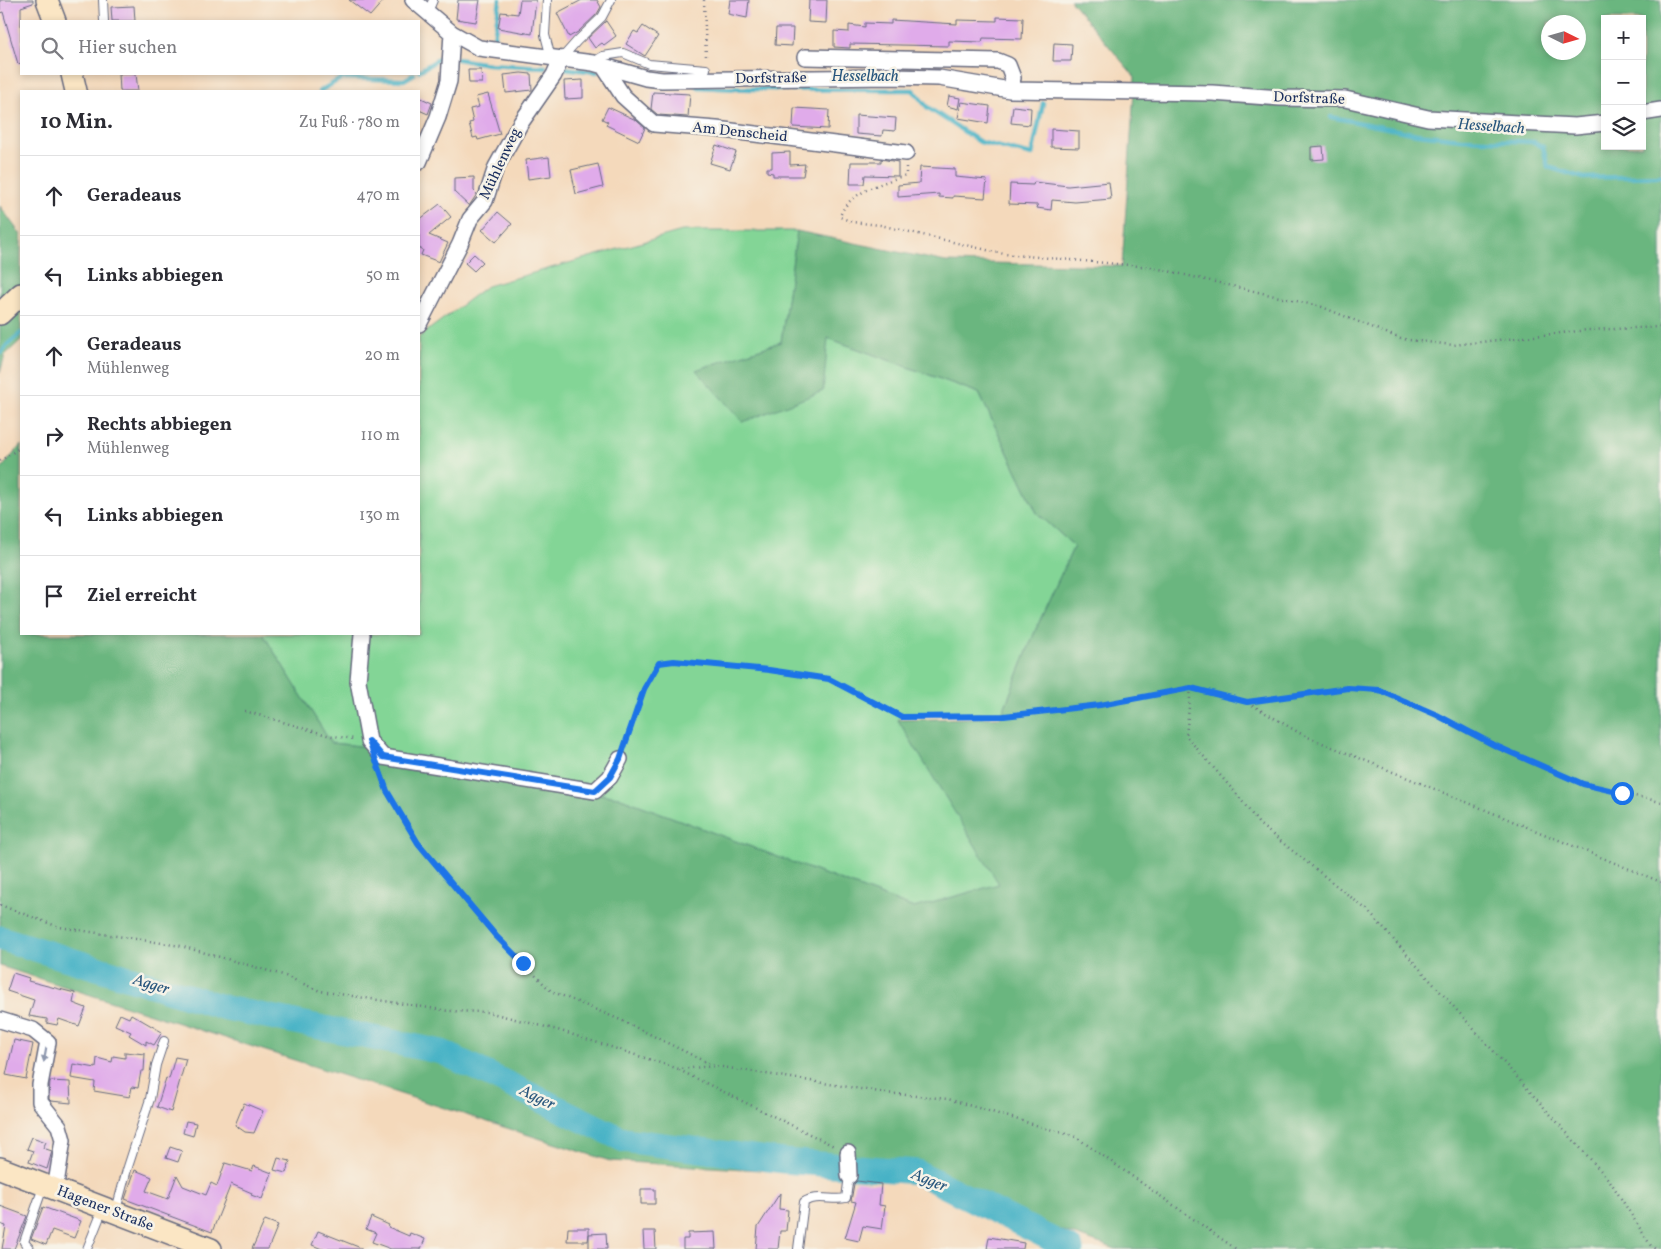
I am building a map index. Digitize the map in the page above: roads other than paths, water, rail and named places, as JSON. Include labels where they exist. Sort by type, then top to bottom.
[{"type":"main road","points":[[47,0],[54,20]]},
{"type":"main road","points":[[72,75],[76,90]]},
{"type":"main road","points":[[0,314],[20,295]]},
{"type":"main road","name":"Hagener Straße","points":[[0,1168],[211,1249]]},
{"type":"street","name":"Dorfstraße","points":[[413,0],[430,6],[452,33],[479,48],[597,64],[646,78],[662,80],[939,78],[1010,90],[1345,99],[1428,118],[1575,126],[1601,124]]},
{"type":"street","points":[[420,160],[438,117],[449,81],[452,33]]},
{"type":"street","name":"Dorfstraße","points":[[805,57],[998,61],[1008,65],[1013,78],[1010,90]]},
{"type":"street","name":"Mühlenweg","points":[[420,322],[460,244],[470,219],[485,201],[501,159],[520,124],[554,75],[556,59]]},
{"type":"street","name":"Am Denscheid","points":[[597,64],[622,96],[654,124],[716,129],[906,153]]},
{"type":"street","points":[[1646,112],[1661,110]]},
{"type":"street","points":[[362,635],[358,681],[369,741],[383,757],[595,791],[610,777],[620,759]]},
{"type":"street","points":[[0,1020],[33,1030],[48,1042],[40,1085],[40,1102],[59,1126],[63,1140],[49,1187]]},
{"type":"street","points":[[848,1153],[849,1176]]},
{"type":"lane","points":[[104,0],[104,20]]},
{"type":"lane","points":[[547,0],[545,34],[556,59],[602,17],[610,0]]},
{"type":"lane","name":"Dorfstraße","points":[[597,64],[603,56],[623,52],[649,64],[706,69]]},
{"type":"lane","points":[[87,1249],[109,1211],[126,1173],[150,1099],[156,1065],[164,1041]]},
{"type":"lane","points":[[798,1249],[804,1202],[810,1198],[837,1200],[846,1198],[849,1176]]},
{"type":"lane","points":[[30,1249],[24,1242],[49,1187]]},
{"type":"waterway","points":[[493,44],[500,0]]},
{"type":"waterway","name":"Hesselbach","points":[[420,70],[440,58]]},
{"type":"waterway","name":"Hesselbach","points":[[457,59],[488,64],[545,67]]},
{"type":"waterway","name":"Hesselbach","points":[[563,68],[597,72]]},
{"type":"waterway","name":"Hesselbach","points":[[322,90],[342,78],[404,80],[412,75]]},
{"type":"waterway","name":"Hesselbach","points":[[697,87],[913,90],[927,107],[980,142],[1032,155],[1043,103]]},
{"type":"waterway","name":"Hesselbach","points":[[1331,117],[1417,134],[1461,139],[1534,142],[1543,147],[1548,167],[1584,178],[1661,176]]},
{"type":"waterway","name":"Hesselbach","points":[[1,353],[20,334]]},
{"type":"waterway","name":"Agger","points":[[0,938],[226,1008],[442,1052],[624,1140],[784,1161],[917,1172],[1071,1249]]}]
